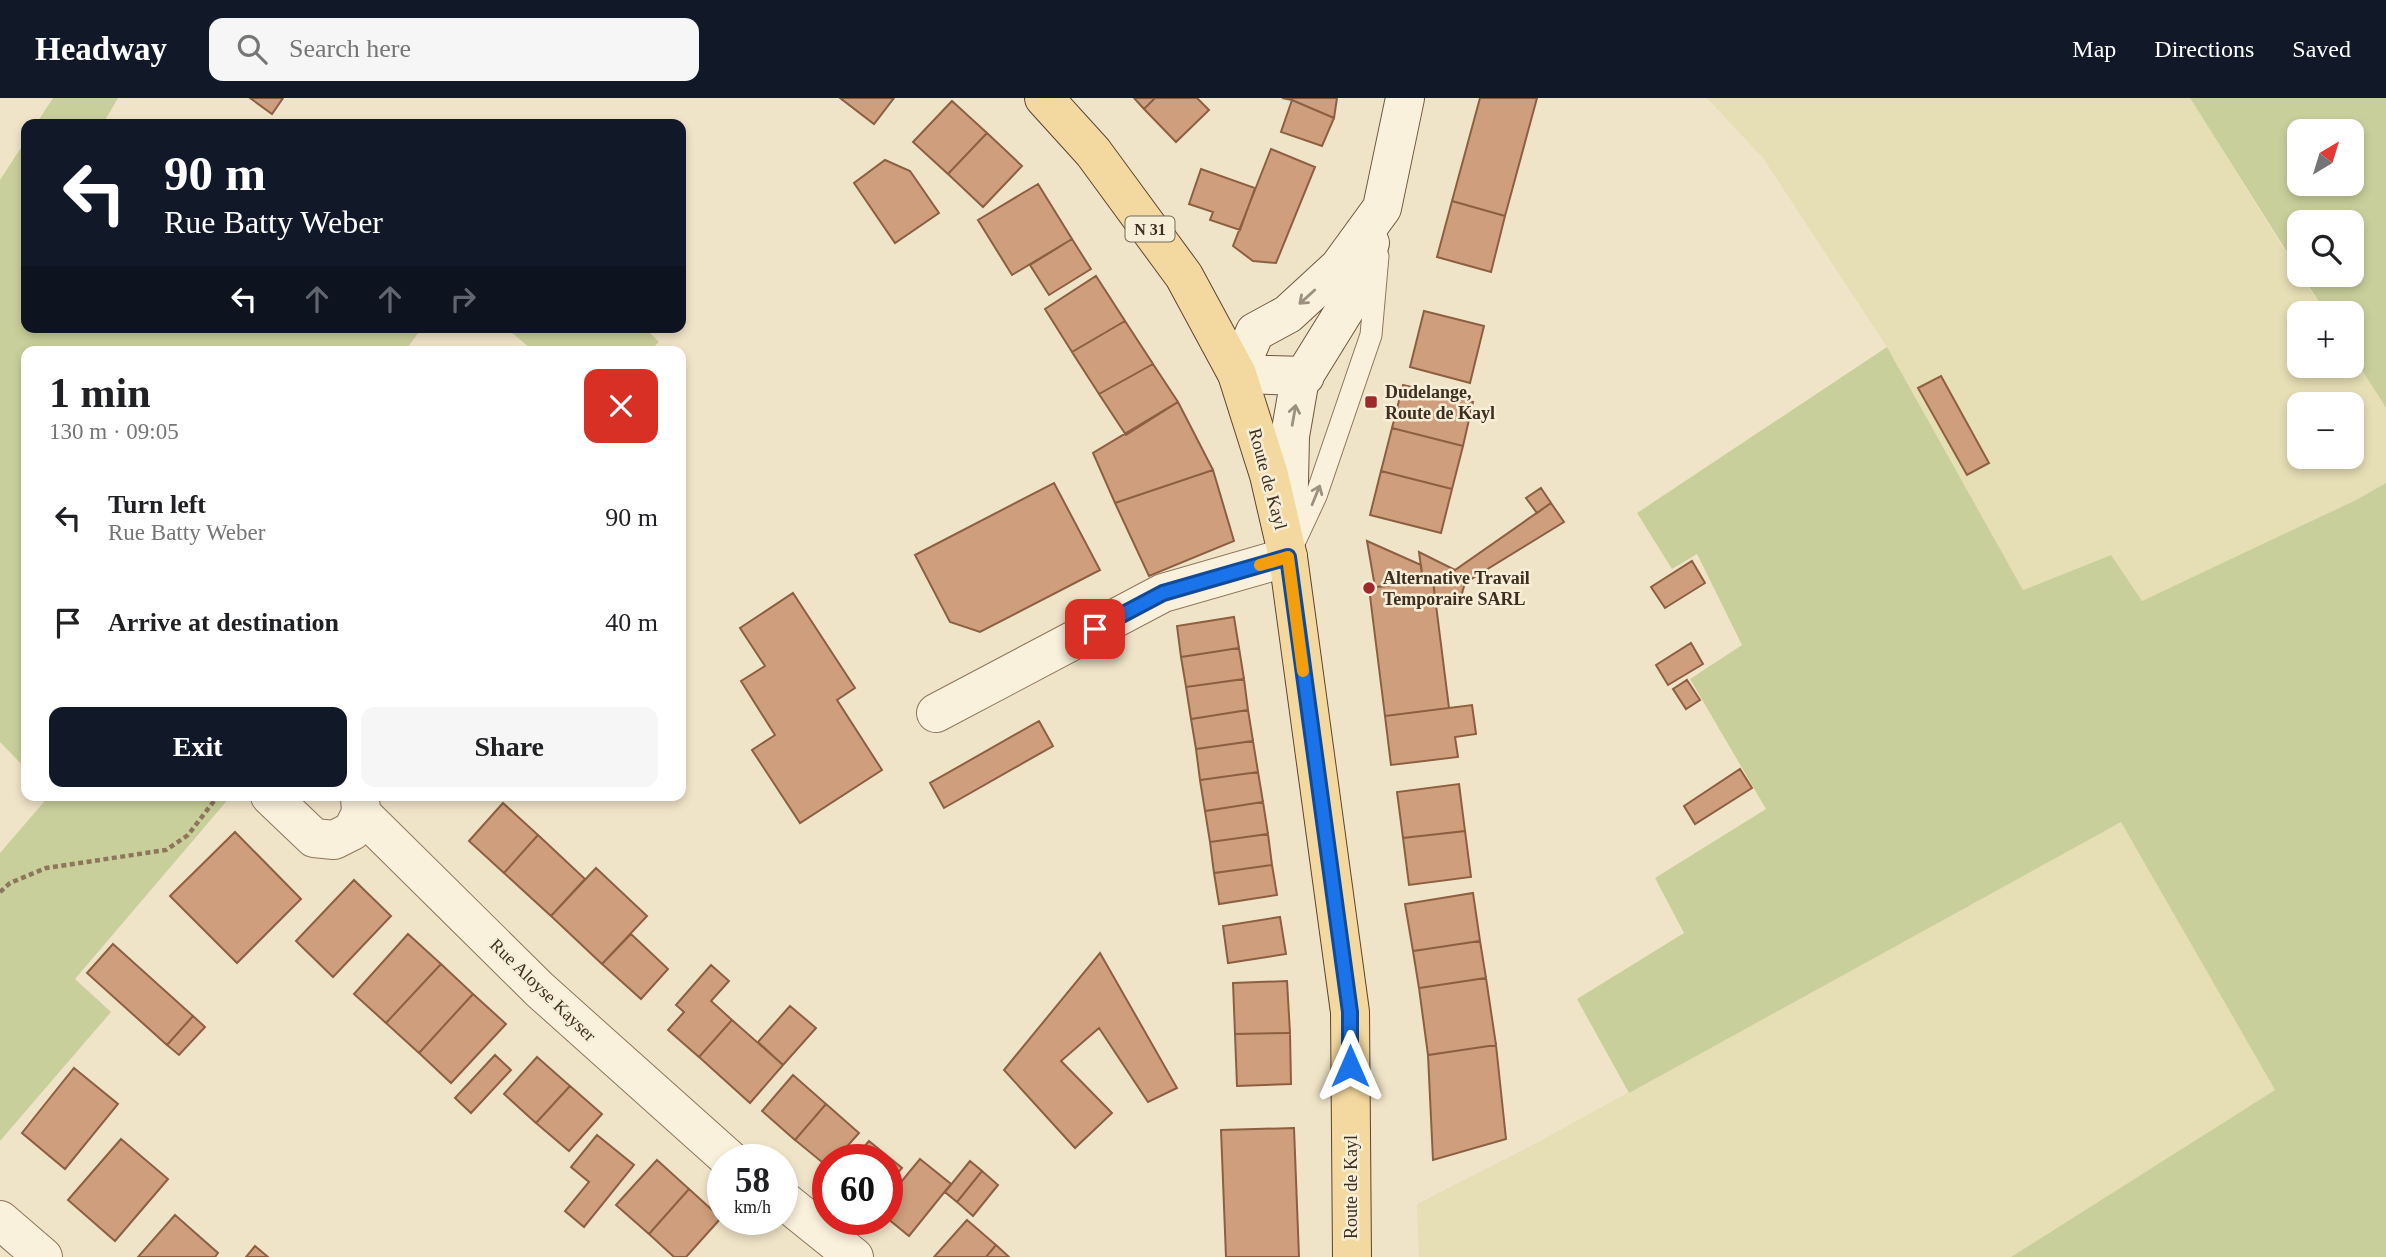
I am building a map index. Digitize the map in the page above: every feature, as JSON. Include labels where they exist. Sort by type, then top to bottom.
[{"type":"main road","name":"Route de Kayl","points":[[1044,98],[1093,152],[1184,276],[1237,374],[1269,475],[1288,557],[1350,1012],[1352,1257]]},
{"type":"street","points":[[936,713],[1163,593],[1288,557],[1290,436],[1299,384],[1346,308],[1382,208],[1405,98]]},
{"type":"street","points":[[1304,376],[1237,374],[1255,332],[1288,314],[1339,267],[1382,208]]},
{"type":"street","name":"Rue Aloyse Kayser","points":[[275,801],[314,838],[334,840],[352,831],[360,805],[540,990],[712,1144]]},
{"type":"street","points":[[798,1212],[854,1257]]},
{"type":"street","points":[[0,1220],[43,1257]]},
{"type":"lane","points":[[1288,557],[1316,496],[1371,335],[1382,208]]},
{"type":"path","points":[[0,892],[10,883],[46,868],[166,850],[188,835],[214,801]]},
{"type":"shaded area","points":[[1707,98],[2190,98],[2287,254],[2287,287],[2308,287],[2318,301],[2287,301],[2287,378],[2364,378],[2364,373],[2386,408],[2386,483],[2356,500],[2142,601],[2110,555],[2023,590],[1887,347],[1763,158]]},
{"type":"shaded area","points":[[2121,821],[2275,1090],[2011,1257],[1419,1257],[1417,1204],[1531,1146]]},
{"type":"green space","points":[[53,98],[118,98],[106,119],[39,119]]},
{"type":"green space","points":[[2190,98],[2386,98],[2386,408],[2364,373],[2364,301],[2318,301],[2310,287],[2364,287],[2364,210],[2287,210],[2287,252]]},
{"type":"green space","points":[[21,148],[21,333],[418,333],[409,346],[21,346],[21,764],[0,742],[0,180]]},
{"type":"green space","points":[[512,333],[650,333],[659,342],[655,346],[528,346]]},
{"type":"green space","points":[[1887,347],[2023,590],[2111,555],[2142,601],[2356,500],[2386,483],[2386,1257],[2011,1257],[2275,1090],[2121,822],[1629,1093],[1577,999],[1684,933],[1655,878],[1766,809],[1690,679],[1742,645],[1697,554],[1672,569],[1637,513]]},
{"type":"green space","points":[[45,801],[227,801],[75,979],[111,1012],[0,1141],[0,853]]},
{"type":"building","points":[[250,98],[283,98],[272,114]]},
{"type":"building","points":[[840,98],[894,98],[874,124]]},
{"type":"building","points":[[1134,98],[1155,98],[1144,109]]},
{"type":"building","points":[[1155,98],[1197,98],[1209,110],[1176,142],[1144,109]]},
{"type":"building","points":[[1282,98],[1337,98],[1334,118],[1292,100]]},
{"type":"building","points":[[1480,98],[1537,98],[1505,216],[1452,201]]},
{"type":"building","points":[[1292,100],[1334,118],[1322,146],[1281,132]]},
{"type":"building","points":[[952,101],[987,133],[948,174],[913,142]]},
{"type":"building","points":[[987,133],[1022,166],[983,207],[948,174]]},
{"type":"building","points":[[1271,149],[1315,167],[1276,263],[1253,261],[1233,246]]},
{"type":"building","points":[[885,160],[910,171],[939,213],[895,243],[854,183]]},
{"type":"building","points":[[1201,169],[1255,188],[1240,230],[1210,220],[1213,212],[1189,204]]},
{"type":"building","points":[[1038,184],[1072,239],[1012,275],[978,220]]},
{"type":"building","points":[[1452,201],[1505,216],[1491,272],[1437,257]]},
{"type":"building","points":[[1072,239],[1091,269],[1049,295],[1030,265]]},
{"type":"building","points":[[1096,276],[1125,321],[1072,352],[1045,309]]},
{"type":"building","points":[[1424,311],[1484,326],[1470,383],[1410,367]]},
{"type":"building","points":[[1125,321],[1153,364],[1099,394],[1072,352]]},
{"type":"building","points":[[1153,364],[1178,402],[1126,435],[1099,394]]},
{"type":"building","points":[[1941,376],[1989,463],[1967,475],[1918,388]]},
{"type":"building","points":[[1403,385],[1473,402],[1463,446],[1392,428]]},
{"type":"building","points":[[1178,402],[1213,470],[1115,503],[1093,453]]},
{"type":"building","points":[[1392,428],[1463,446],[1452,489],[1381,471]]},
{"type":"building","points":[[1213,470],[1234,541],[1149,576],[1115,503]]},
{"type":"building","points":[[1381,471],[1452,489],[1441,533],[1370,515]]},
{"type":"building","points":[[1054,483],[1100,570],[980,632],[950,622],[915,555]]},
{"type":"building","points":[[1541,488],[1551,503],[1537,513],[1526,498]]},
{"type":"building","points":[[1551,503],[1564,522],[1465,583],[1461,597],[1436,603],[1433,581],[1423,582],[1419,552],[1455,570]]},
{"type":"building","points":[[1367,541],[1421,565],[1423,582],[1375,587]]},
{"type":"building","points":[[1692,561],[1705,583],[1665,608],[1651,587]]},
{"type":"building","points":[[1433,581],[1449,708],[1385,716],[1369,588]]},
{"type":"building","points":[[793,593],[855,688],[837,700],[882,770],[800,823],[752,750],[775,735],[741,681],[765,666],[740,628]]},
{"type":"building","points":[[1234,617],[1239,648],[1181,657],[1177,626]]},
{"type":"building","points":[[1691,643],[1703,664],[1668,685],[1656,665]]},
{"type":"building","points":[[1239,648],[1244,679],[1186,687],[1181,657]]},
{"type":"building","points":[[1244,679],[1248,710],[1191,719],[1186,687]]},
{"type":"building","points":[[1687,680],[1700,700],[1686,709],[1673,689]]},
{"type":"building","points":[[1472,705],[1476,734],[1455,737],[1458,757],[1391,765],[1385,716]]},
{"type":"building","points":[[1248,710],[1253,741],[1196,749],[1191,719]]},
{"type":"building","points":[[1039,721],[1053,746],[944,808],[930,783]]},
{"type":"building","points":[[1253,741],[1258,772],[1200,780],[1196,749]]},
{"type":"building","points":[[1740,769],[1752,788],[1695,824],[1684,806]]},
{"type":"building","points":[[1258,772],[1263,802],[1205,811],[1200,780]]},
{"type":"building","points":[[1459,784],[1465,831],[1403,838],[1397,792]]},
{"type":"building","points":[[1263,802],[1268,834],[1210,842],[1205,811]]},
{"type":"building","points":[[503,803],[538,835],[504,873],[469,841]]},
{"type":"building","points":[[1465,831],[1471,877],[1409,885],[1403,838]]},
{"type":"building","points":[[235,832],[301,899],[237,963],[170,896]]},
{"type":"building","points":[[1268,834],[1272,865],[1214,873],[1210,842]]},
{"type":"building","points":[[538,835],[585,879],[551,916],[504,873]]},
{"type":"building","points":[[1272,865],[1277,895],[1219,904],[1214,873]]},
{"type":"building","points":[[596,868],[647,916],[602,964],[551,916]]},
{"type":"building","points":[[354,880],[391,916],[333,977],[296,941]]},
{"type":"building","points":[[1473,893],[1480,941],[1413,951],[1405,904]]},
{"type":"building","points":[[1280,917],[1286,954],[1228,963],[1223,926]]},
{"type":"building","points":[[408,934],[441,964],[386,1023],[354,994]]},
{"type":"building","points":[[631,934],[668,969],[641,999],[602,964]]},
{"type":"building","points":[[1480,941],[1486,978],[1419,988],[1413,951]]},
{"type":"building","points":[[113,944],[193,1016],[167,1045],[87,973]]},
{"type":"building","points":[[1100,953],[1177,1088],[1148,1102],[1099,1028],[1061,1061],[1112,1113],[1075,1148],[1004,1070]]},
{"type":"building","points":[[441,964],[473,994],[419,1053],[386,1023]]},
{"type":"building","points":[[711,965],[729,981],[711,1001],[732,1020],[699,1057],[668,1030],[684,1012],[676,1005]]},
{"type":"building","points":[[1486,978],[1496,1045],[1428,1055],[1419,988]]},
{"type":"building","points":[[1287,981],[1290,1033],[1235,1034],[1233,983]]},
{"type":"building","points":[[473,994],[506,1024],[451,1083],[419,1053]]},
{"type":"building","points":[[790,1006],[816,1028],[783,1065],[758,1042]]},
{"type":"building","points":[[193,1016],[205,1027],[179,1055],[167,1045]]},
{"type":"building","points":[[732,1020],[783,1065],[750,1103],[699,1057]]},
{"type":"building","points":[[1290,1033],[1291,1084],[1237,1086],[1235,1034]]},
{"type":"building","points":[[1496,1045],[1506,1139],[1433,1160],[1428,1055]]},
{"type":"building","points":[[495,1055],[511,1070],[471,1113],[455,1098]]},
{"type":"building","points":[[537,1057],[570,1086],[536,1123],[504,1094]]},
{"type":"building","points":[[74,1068],[118,1104],[65,1169],[22,1133]]},
{"type":"building","points":[[793,1075],[826,1104],[795,1140],[762,1111]]},
{"type":"building","points":[[570,1086],[602,1114],[569,1151],[536,1123]]},
{"type":"building","points":[[826,1104],[859,1133],[849,1144],[812,1144],[812,1154],[795,1140]]},
{"type":"building","points":[[1294,1128],[1299,1257],[1226,1257],[1221,1130]]},
{"type":"building","points":[[597,1135],[634,1165],[584,1227],[565,1211],[589,1182],[571,1167]]},
{"type":"building","points":[[121,1139],[168,1179],[115,1241],[68,1200]]},
{"type":"building","points":[[920,1159],[951,1184],[909,1236],[903,1231],[903,1180]]},
{"type":"building","points":[[657,1160],[689,1189],[649,1234],[616,1205]]},
{"type":"building","points":[[970,1161],[982,1171],[957,1202],[945,1192]]},
{"type":"building","points":[[982,1171],[998,1185],[973,1216],[957,1202]]},
{"type":"building","points":[[689,1189],[707,1205],[707,1234],[686,1257],[674,1257],[649,1234]]},
{"type":"building","points":[[175,1215],[218,1253],[215,1257],[138,1257]]},
{"type":"building","points":[[967,1220],[996,1245],[986,1257],[934,1257]]},
{"type":"building","points":[[996,1245],[1009,1257],[986,1257]]},
{"type":"building","points":[[255,1246],[268,1257],[246,1257]]},
{"type":"slow traffic","points":[[1260,565],[1288,557],[1303,671]]},
{"type":"place","name":"Dudelange, Route de Kayl","points":[[1371,402]]},
{"type":"place","name":"Alternative Travail Temporaire SARL","points":[[1369,588]]},
{"type":"route","points":[[1095,629],[1163,593],[1288,557],[1350,1012],[1350,1066]]}]
